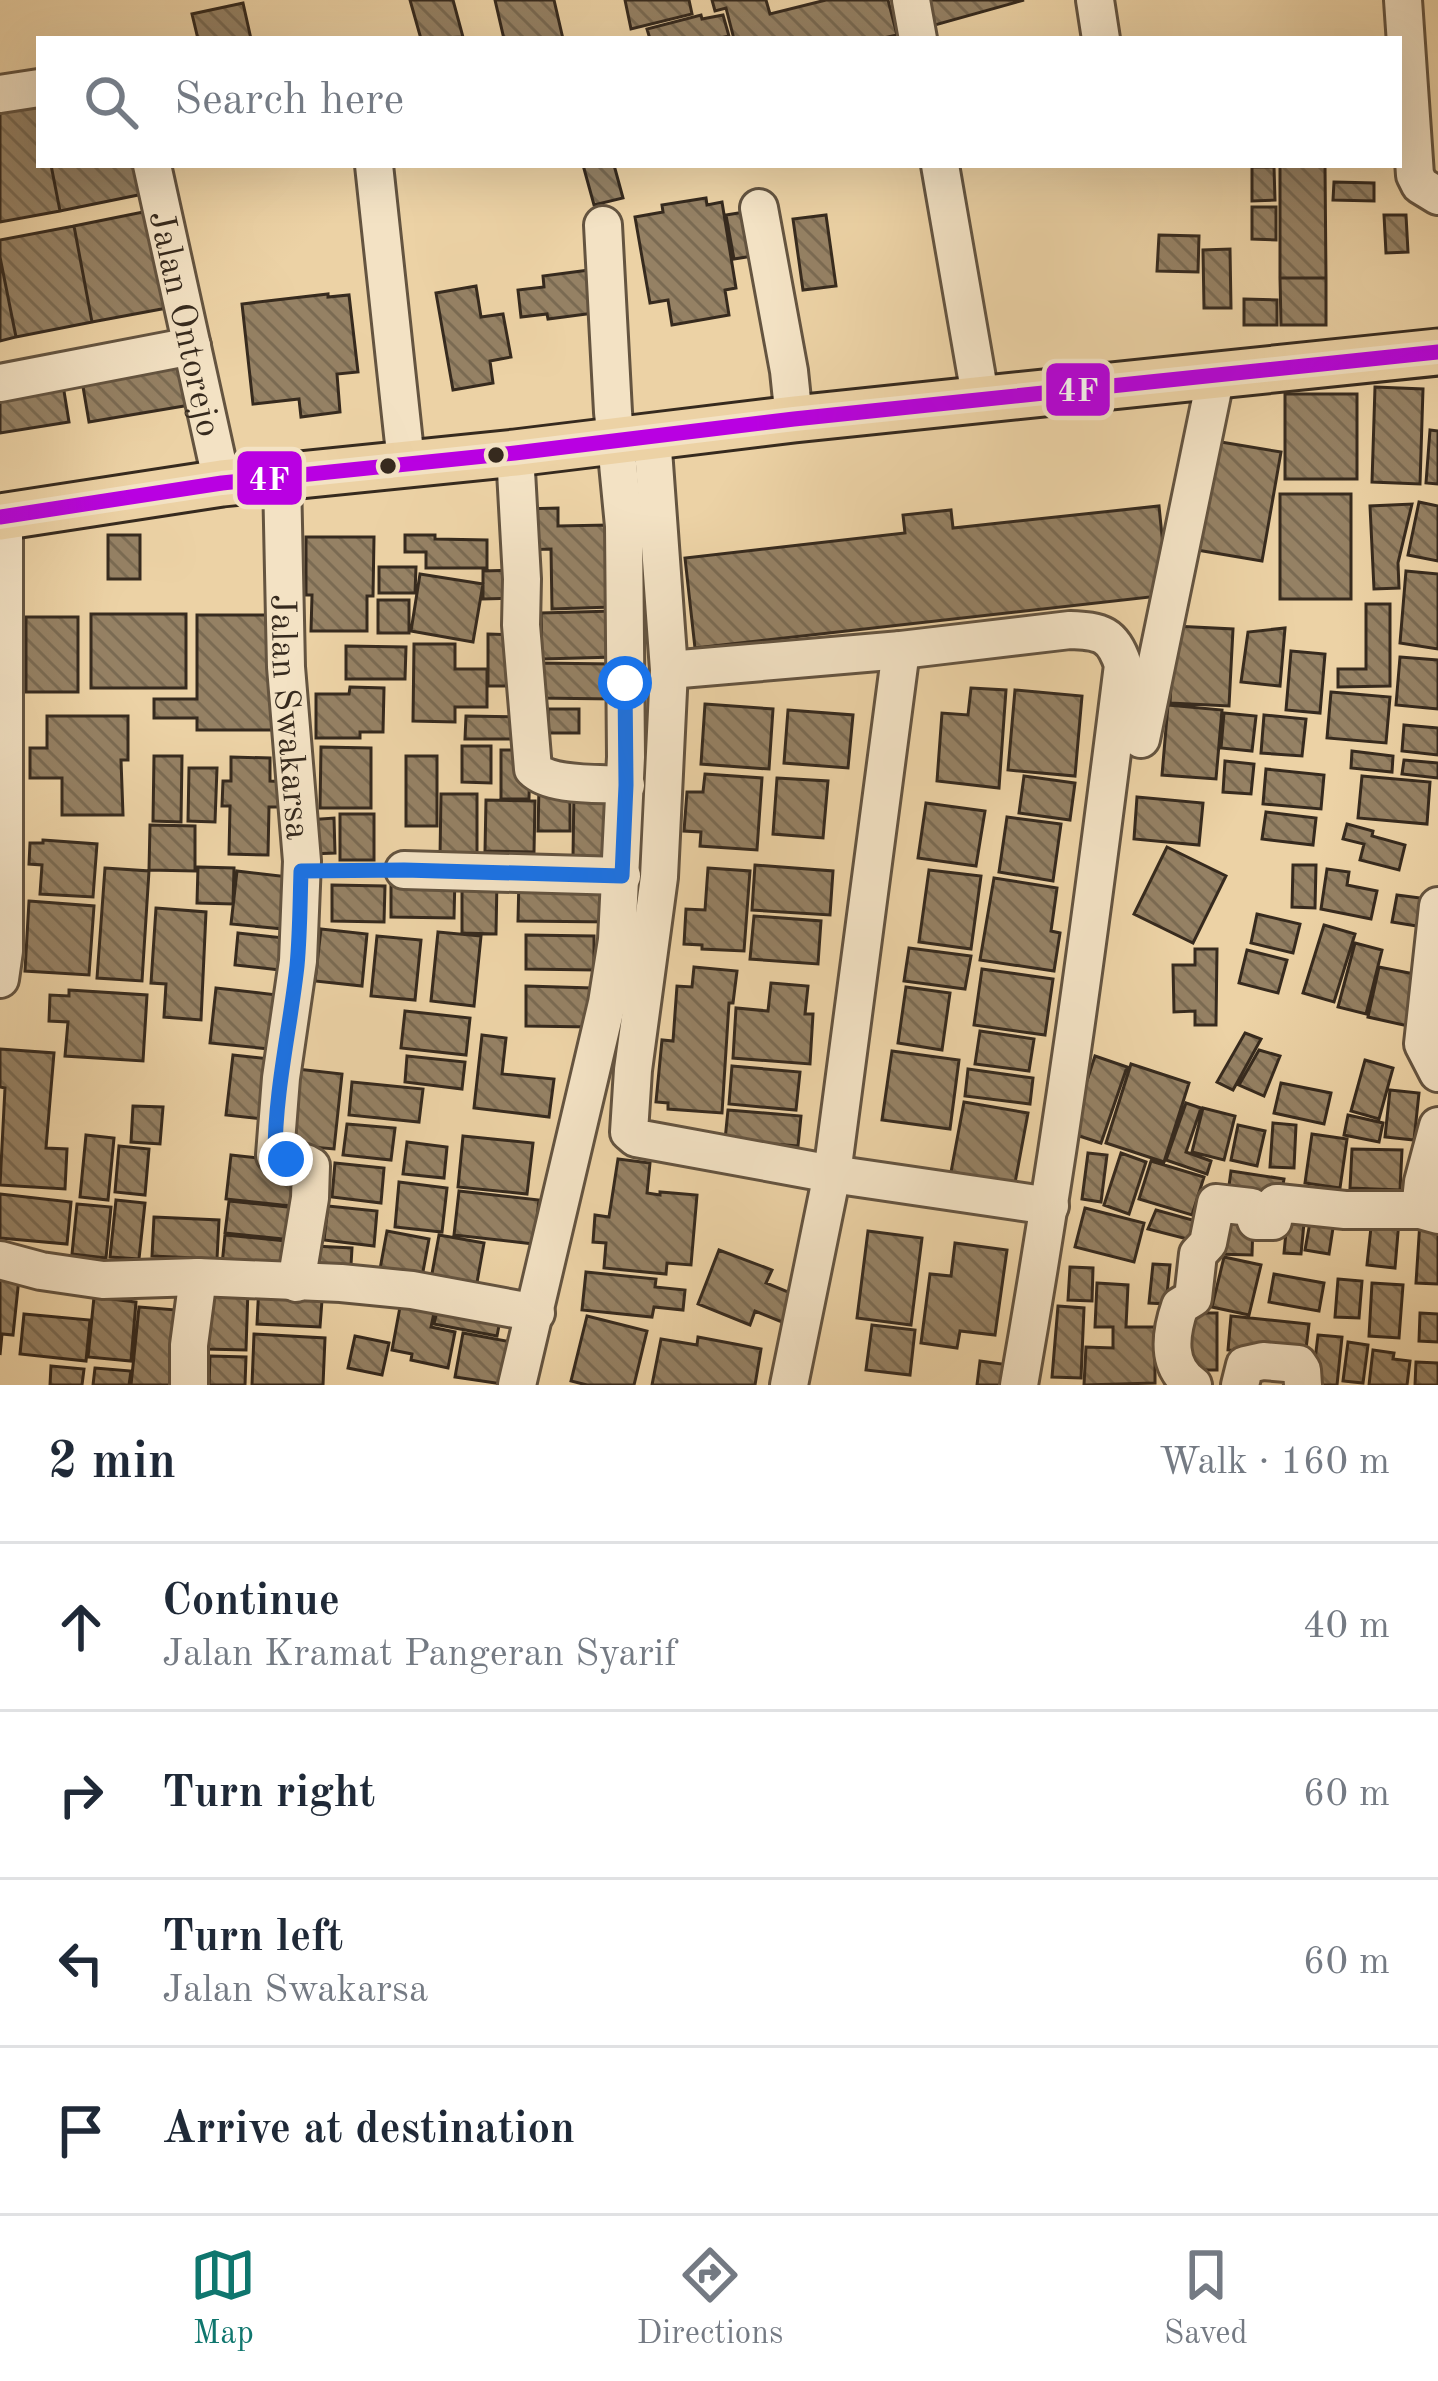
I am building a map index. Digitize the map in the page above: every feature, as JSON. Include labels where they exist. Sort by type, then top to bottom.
[{"type":"main road","points":[[2,516],[223,483],[1438,352]]},
{"type":"street","points":[[911,0],[917,36]]},
{"type":"street","points":[[1095,0],[1100,36]]},
{"type":"street","points":[[1403,0],[1415,175],[1433,194]]},
{"type":"street","points":[[0,94],[36,88]]},
{"type":"street","name":"Jalan Ontorejo","points":[[153,168],[223,483]]},
{"type":"street","points":[[374,168],[406,463]]},
{"type":"street","points":[[941,168],[981,401]]},
{"type":"street","points":[[759,208],[794,419]]},
{"type":"street","points":[[603,225],[669,670],[659,877],[627,1129],[636,1138],[832,1174],[1050,1206]]},
{"type":"street","points":[[0,383],[192,346]]},
{"type":"street","points":[[1141,739],[1216,375]]},
{"type":"street","points":[[518,1385],[607,1003],[617,940],[626,785],[624,526],[634,439]]},
{"type":"street","points":[[514,453],[532,770],[557,781],[626,785]]},
{"type":"street","name":"Jalan Swakarsa","points":[[282,477],[286,667],[301,871],[298,962],[280,1078],[275,1155],[311,1166],[296,1283]]},
{"type":"street","points":[[0,979],[4,967],[2,516]]},
{"type":"street","points":[[669,670],[1070,630],[1094,631],[1112,640],[1123,665],[1076,1037],[1019,1385]]},
{"type":"street","points":[[789,1385],[832,1174],[902,650]]},
{"type":"street","points":[[404,870],[622,876]]},
{"type":"street","points":[[1438,906],[1423,1044],[1438,1073]]},
{"type":"street","points":[[1193,1385],[1178,1369],[1171,1345],[1180,1306],[1193,1298],[1198,1254],[1208,1244],[1216,1203],[1251,1207],[1256,1221],[1273,1221],[1278,1203],[1429,1212],[1423,1182],[1438,1126]]},
{"type":"street","points":[[0,1260],[103,1280],[198,1277],[412,1290],[536,1313]]},
{"type":"street","points":[[189,1385],[198,1277]]},
{"type":"street","points":[[1240,1385],[1245,1366],[1263,1361],[1298,1364],[1304,1385]]},
{"type":"path","points":[[301,871],[404,870]]},
{"type":"building","points":[[410,0],[453,0],[463,36],[420,36]]},
{"type":"building","points":[[495,0],[554,0],[562,36],[503,36]]},
{"type":"building","points":[[625,0],[689,0],[692,14],[631,29]]},
{"type":"building","points":[[712,0],[766,0],[770,14],[826,0],[888,0],[897,35],[733,36],[726,8],[715,11]]},
{"type":"building","points":[[928,0],[1024,0],[935,25]]},
{"type":"building","points":[[243,3],[250,36],[197,36],[192,14]]},
{"type":"building","points":[[701,15],[702,19],[723,15],[729,36],[649,36],[647,29]]},
{"type":"building","points":[[36,102],[36,168],[52,168],[60,211],[0,222],[0,109]]},
{"type":"building","points":[[52,168],[138,168],[143,194],[60,211]]},
{"type":"building","points":[[584,168],[615,168],[623,198],[594,205]]},
{"type":"building","points":[[1252,168],[1274,168],[1275,200],[1252,201]]},
{"type":"building","points":[[1280,168],[1325,168],[1326,278],[1280,278]]},
{"type":"building","points":[[1334,182],[1374,183],[1374,201],[1333,200]]},
{"type":"building","points":[[706,198],[707,205],[722,202],[736,288],[725,290],[729,315],[672,325],[668,300],[650,303],[635,217],[663,212],[662,205]]},
{"type":"building","points":[[1252,207],[1276,207],[1276,240],[1252,239]]},
{"type":"building","points":[[757,210],[765,254],[734,259],[726,215]]},
{"type":"building","points":[[148,211],[167,308],[92,322],[74,226]]},
{"type":"building","points":[[826,215],[836,286],[803,290],[793,219]]},
{"type":"building","points":[[1384,215],[1406,215],[1408,252],[1386,253]]},
{"type":"building","points":[[74,226],[92,322],[16,337],[0,240]]},
{"type":"building","points":[[1159,235],[1199,236],[1198,272],[1157,271]]},
{"type":"building","points":[[1230,249],[1231,308],[1204,308],[1203,250]]},
{"type":"building","points":[[0,257],[16,337],[0,341]]},
{"type":"building","points":[[597,269],[602,312],[548,319],[547,314],[521,317],[518,290],[544,287],[543,276]]},
{"type":"building","points":[[1280,278],[1326,278],[1326,325],[1281,325]]},
{"type":"building","points":[[476,286],[481,317],[503,314],[511,357],[490,361],[493,383],[453,390],[436,293]]},
{"type":"building","points":[[349,295],[358,372],[337,374],[340,412],[301,417],[299,399],[253,404],[242,304]]},
{"type":"building","points":[[1244,299],[1277,300],[1277,325],[1244,325]]},
{"type":"building","points":[[189,358],[196,404],[89,422],[81,375]]},
{"type":"building","points":[[63,385],[69,422],[0,433],[0,395]]},
{"type":"building","points":[[1375,387],[1423,389],[1420,484],[1372,482]]},
{"type":"building","points":[[1285,394],[1357,394],[1357,479],[1285,479]]},
{"type":"building","points":[[1430,430],[1438,431],[1438,484],[1426,483]]},
{"type":"building","points":[[1215,441],[1281,452],[1262,561],[1197,550]]},
{"type":"building","points":[[1280,494],[1351,494],[1351,599],[1280,599]]},
{"type":"building","points":[[1419,502],[1438,506],[1438,561],[1408,555]]},
{"type":"building","points":[[1412,504],[1398,563],[1399,588],[1374,589],[1370,506]]},
{"type":"building","points":[[1159,506],[1168,595],[695,648],[685,558],[905,533],[903,515],[951,510],[953,528]]},
{"type":"building","points":[[558,508],[558,526],[608,525],[611,607],[552,609],[551,549],[523,550],[522,509]]},
{"type":"building","points":[[108,535],[140,535],[140,579],[108,579]]},
{"type":"building","points":[[405,535],[487,540],[487,568],[426,568],[426,552],[405,552]]},
{"type":"building","points":[[306,537],[374,537],[367,631],[311,631]]},
{"type":"building","points":[[379,567],[416,567],[415,593],[379,593]]},
{"type":"building","points":[[520,570],[521,598],[483,599],[483,571]]},
{"type":"building","points":[[1406,571],[1438,574],[1438,649],[1400,643]]},
{"type":"building","points":[[420,574],[483,584],[473,642],[411,631]]},
{"type":"building","points":[[378,600],[409,600],[409,633],[378,633]]},
{"type":"building","points":[[1366,604],[1390,604],[1390,686],[1338,687],[1338,669],[1366,669]]},
{"type":"building","points":[[614,611],[615,657],[542,659],[541,613]]},
{"type":"building","points":[[91,614],[186,614],[186,688],[91,688]]},
{"type":"building","points":[[197,615],[281,615],[281,730],[197,730],[197,718],[154,718],[154,699],[197,699]]},
{"type":"building","points":[[26,617],[78,617],[78,692],[26,692]]},
{"type":"building","points":[[1174,626],[1233,629],[1229,706],[1170,703]]},
{"type":"building","points":[[1285,628],[1280,686],[1241,682],[1248,632]]},
{"type":"building","points":[[488,634],[521,635],[520,686],[488,686]]},
{"type":"building","points":[[414,644],[455,644],[455,669],[487,669],[487,707],[455,707],[455,722],[413,721]]},
{"type":"building","points":[[346,646],[406,647],[405,679],[346,679]]},
{"type":"building","points":[[1291,651],[1325,654],[1320,713],[1286,710]]},
{"type":"building","points":[[1400,657],[1438,660],[1438,709],[1396,705]]},
{"type":"building","points":[[538,663],[613,664],[613,699],[538,698]]},
{"type":"building","points":[[350,687],[384,688],[383,732],[360,732],[360,738],[316,738],[316,694],[349,694]]},
{"type":"building","points":[[971,688],[1006,690],[999,788],[937,781],[942,713],[968,715]]},
{"type":"building","points":[[1015,690],[1082,696],[1075,776],[1008,770]]},
{"type":"building","points":[[1331,692],[1390,697],[1386,743],[1327,738]]},
{"type":"building","points":[[705,704],[773,709],[769,769],[701,764]]},
{"type":"building","points":[[1168,705],[1222,710],[1216,779],[1162,775]]},
{"type":"building","points":[[548,709],[579,709],[579,733],[548,733]]},
{"type":"building","points":[[788,710],[853,715],[848,768],[784,763]]},
{"type":"building","points":[[1224,713],[1256,716],[1252,751],[1221,748]]},
{"type":"building","points":[[1264,715],[1306,719],[1302,756],[1261,753]]},
{"type":"building","points":[[47,716],[128,716],[128,760],[121,760],[123,815],[62,815],[62,778],[30,778],[30,748],[47,748]]},
{"type":"building","points":[[466,716],[528,717],[528,739],[465,739]]},
{"type":"building","points":[[1404,725],[1438,728],[1438,755],[1402,751]]},
{"type":"building","points":[[462,746],[491,746],[491,783],[462,782]]},
{"type":"building","points":[[321,747],[371,748],[371,808],[320,808]]},
{"type":"building","points":[[501,750],[530,750],[529,799],[501,799]]},
{"type":"building","points":[[1352,751],[1393,756],[1392,772],[1351,768]]},
{"type":"building","points":[[154,756],[182,756],[181,822],[153,821]]},
{"type":"building","points":[[406,756],[437,756],[437,826],[406,826]]},
{"type":"building","points":[[231,757],[270,758],[270,781],[290,782],[289,807],[269,807],[268,855],[229,854],[230,806],[222,806],[223,781],[231,781]]},
{"type":"building","points":[[1404,760],[1438,763],[1438,778],[1402,774]]},
{"type":"building","points":[[1225,761],[1254,764],[1251,794],[1223,792]]},
{"type":"building","points":[[189,768],[217,768],[215,822],[188,821]]},
{"type":"building","points":[[1266,769],[1324,775],[1321,809],[1263,804]]},
{"type":"building","points":[[705,774],[762,778],[757,850],[700,846],[701,832],[684,831],[687,792],[703,792]]},
{"type":"building","points":[[1024,776],[1075,783],[1070,820],[1019,813]]},
{"type":"building","points":[[1362,776],[1430,782],[1427,824],[1358,818]]},
{"type":"building","points":[[777,778],[828,781],[823,838],[773,834]]},
{"type":"building","points":[[539,787],[570,788],[570,831],[538,831]]},
{"type":"building","points":[[574,787],[622,788],[621,857],[573,857]]},
{"type":"building","points":[[441,794],[477,794],[477,857],[440,857]]},
{"type":"building","points":[[1137,797],[1203,803],[1199,845],[1134,839]]},
{"type":"building","points":[[486,800],[535,801],[534,852],[485,851]]},
{"type":"building","points":[[926,803],[985,811],[976,866],[918,858]]},
{"type":"building","points":[[1266,812],[1316,818],[1313,845],[1262,839]]},
{"type":"building","points":[[340,814],[374,814],[374,860],[340,860]]},
{"type":"building","points":[[1007,817],[1061,824],[1053,881],[999,872]]},
{"type":"building","points":[[334,818],[335,853],[310,854],[308,820]]},
{"type":"building","points":[[1347,824],[1405,845],[1399,870],[1360,860],[1364,844],[1343,839]]},
{"type":"building","points":[[150,825],[195,826],[195,871],[149,870]]},
{"type":"building","points":[[30,843],[97,844],[93,897],[40,894],[42,865],[29,864]]},
{"type":"building","points":[[1167,847],[1226,876],[1193,943],[1134,914]]},
{"type":"building","points":[[755,865],[833,871],[830,915],[752,910]]},
{"type":"building","points":[[1293,865],[1316,865],[1315,908],[1292,907]]},
{"type":"building","points":[[198,867],[234,868],[233,904],[197,903]]},
{"type":"building","points":[[105,868],[149,871],[142,981],[97,978]]},
{"type":"building","points":[[708,868],[750,871],[744,951],[684,944],[686,909],[705,910]]},
{"type":"building","points":[[1327,869],[1349,872],[1347,885],[1377,891],[1371,919],[1321,909]]},
{"type":"building","points":[[929,870],[981,876],[971,949],[919,942]]},
{"type":"building","points":[[237,871],[289,877],[284,929],[231,924]]},
{"type":"building","points":[[391,875],[455,876],[454,918],[391,917]]},
{"type":"building","points":[[462,878],[497,879],[496,934],[462,933]]},
{"type":"building","points":[[519,878],[612,879],[612,922],[518,921]]},
{"type":"building","points":[[994,878],[1057,888],[1051,931],[1060,933],[1054,971],[980,960]]},
{"type":"building","points":[[332,885],[385,886],[384,922],[332,921]]},
{"type":"building","points":[[1397,895],[1428,899],[1423,927],[1392,922]]},
{"type":"building","points":[[29,901],[94,906],[89,975],[25,971]]},
{"type":"building","points":[[156,908],[206,912],[201,1020],[164,1017],[166,984],[151,983]]},
{"type":"building","points":[[1257,914],[1300,924],[1293,953],[1251,943]]},
{"type":"building","points":[[754,916],[821,921],[818,964],[750,959]]},
{"type":"building","points":[[1324,925],[1355,934],[1334,1002],[1303,993]]},
{"type":"building","points":[[321,929],[367,934],[362,986],[315,981]]},
{"type":"building","points":[[438,932],[481,936],[474,1006],[431,1001]]},
{"type":"building","points":[[238,933],[293,939],[289,971],[235,965]]},
{"type":"building","points":[[526,935],[594,936],[594,970],[526,969]]},
{"type":"building","points":[[377,936],[421,940],[415,1000],[371,996]]},
{"type":"building","points":[[1355,943],[1382,950],[1366,1014],[1338,1007]]},
{"type":"building","points":[[909,948],[971,956],[965,989],[904,981]]},
{"type":"building","points":[[1195,949],[1217,949],[1216,1025],[1195,1025],[1195,1011],[1174,1012],[1173,965],[1195,965]]},
{"type":"building","points":[[1247,950],[1287,960],[1278,993],[1239,983]]},
{"type":"building","points":[[694,967],[737,971],[733,1003],[729,1003],[722,1113],[668,1109],[668,1103],[656,1102],[662,1040],[673,1041],[677,986],[692,987]]},
{"type":"building","points":[[1379,967],[1419,975],[1408,1026],[1368,1017]]},
{"type":"building","points":[[982,969],[1053,979],[1045,1035],[974,1025]]},
{"type":"building","points":[[771,983],[808,986],[805,1014],[813,1014],[810,1064],[733,1058],[736,1008],[768,1011]]},
{"type":"building","points":[[526,986],[592,988],[592,1027],[526,1026]]},
{"type":"building","points":[[906,987],[950,993],[942,1050],[898,1043]]},
{"type":"building","points":[[216,988],[277,995],[270,1049],[210,1043]]},
{"type":"building","points":[[69,990],[147,995],[143,1061],[65,1056],[68,1022],[49,1021],[50,995],[69,996]]},
{"type":"building","points":[[405,1011],[470,1018],[466,1055],[401,1048]]},
{"type":"building","points":[[980,1031],[1034,1039],[1029,1071],[975,1064]]},
{"type":"building","points":[[1245,1033],[1261,1039],[1233,1090],[1217,1082]]},
{"type":"building","points":[[482,1035],[506,1038],[502,1074],[554,1079],[549,1117],[474,1108]]},
{"type":"building","points":[[0,1049],[54,1053],[46,1148],[67,1149],[65,1189],[0,1185],[5,1088],[0,1087]]},
{"type":"building","points":[[1259,1050],[1280,1056],[1264,1096],[1239,1085]]},
{"type":"building","points":[[892,1051],[959,1060],[950,1129],[882,1120]]},
{"type":"building","points":[[233,1055],[279,1060],[272,1120],[226,1115]]},
{"type":"building","points":[[407,1056],[465,1062],[462,1089],[405,1082]]},
{"type":"building","points":[[1095,1056],[1127,1067],[1101,1143],[1070,1133]]},
{"type":"building","points":[[1365,1060],[1393,1068],[1379,1119],[1351,1111]]},
{"type":"building","points":[[1131,1064],[1189,1083],[1164,1162],[1106,1143]]},
{"type":"building","points":[[732,1066],[800,1072],[796,1110],[729,1104]]},
{"type":"building","points":[[297,1069],[342,1074],[334,1149],[289,1145]]},
{"type":"building","points":[[968,1069],[1033,1078],[1030,1104],[965,1096]]},
{"type":"building","points":[[352,1082],[423,1089],[419,1122],[349,1115]]},
{"type":"building","points":[[1281,1083],[1331,1093],[1324,1124],[1274,1113]]},
{"type":"building","points":[[1390,1090],[1419,1093],[1414,1140],[1385,1137]]},
{"type":"building","points":[[964,1102],[1028,1113],[1015,1183],[951,1172]]},
{"type":"building","points":[[1186,1103],[1201,1108],[1186,1152],[1211,1161],[1207,1174],[1166,1160]]},
{"type":"building","points":[[133,1106],[163,1107],[160,1144],[131,1142]]},
{"type":"building","points":[[1203,1108],[1235,1116],[1224,1160],[1192,1152]]},
{"type":"building","points":[[728,1110],[801,1116],[798,1146],[725,1140]]},
{"type":"building","points":[[1348,1115],[1383,1123],[1379,1142],[1344,1135]]},
{"type":"building","points":[[1273,1123],[1296,1125],[1294,1168],[1270,1167]]},
{"type":"building","points":[[347,1124],[395,1128],[391,1160],[343,1155]]},
{"type":"building","points":[[1238,1125],[1265,1131],[1257,1166],[1231,1160]]},
{"type":"building","points":[[1312,1134],[1347,1139],[1340,1188],[1305,1183]]},
{"type":"building","points":[[86,1135],[114,1138],[108,1200],[80,1197]]},
{"type":"building","points":[[463,1136],[533,1143],[527,1194],[458,1187]]},
{"type":"building","points":[[407,1142],[447,1147],[444,1178],[403,1174]]},
{"type":"building","points":[[119,1146],[149,1149],[145,1195],[115,1192]]},
{"type":"building","points":[[1352,1149],[1402,1150],[1400,1190],[1350,1188]]},
{"type":"building","points":[[1088,1153],[1107,1155],[1101,1202],[1082,1199]]},
{"type":"building","points":[[1121,1153],[1146,1162],[1129,1214],[1104,1205]]},
{"type":"building","points":[[231,1155],[306,1163],[300,1207],[226,1199]]},
{"type":"building","points":[[618,1159],[650,1163],[647,1193],[697,1195],[691,1265],[667,1263],[666,1274],[604,1268],[606,1243],[593,1242],[595,1215],[609,1217]]},
{"type":"building","points":[[1151,1161],[1204,1177],[1192,1215],[1139,1199]]},
{"type":"building","points":[[335,1163],[384,1168],[381,1203],[332,1197]]},
{"type":"building","points":[[1231,1171],[1284,1179],[1280,1202],[1228,1193]]},
{"type":"building","points":[[399,1182],[447,1188],[442,1232],[395,1227]]},
{"type":"building","points":[[459,1191],[539,1200],[534,1244],[454,1235]]},
{"type":"building","points":[[0,1194],[71,1202],[67,1244],[0,1238]]},
{"type":"building","points":[[116,1200],[145,1203],[139,1259],[110,1257]]},
{"type":"building","points":[[229,1201],[297,1208],[293,1240],[225,1233]]},
{"type":"building","points":[[77,1204],[111,1207],[106,1258],[72,1254]]},
{"type":"building","points":[[328,1206],[377,1211],[374,1246],[324,1240]]},
{"type":"building","points":[[1085,1208],[1144,1223],[1134,1262],[1075,1247]]},
{"type":"building","points":[[1156,1210],[1196,1221],[1191,1240],[1148,1229]]},
{"type":"building","points":[[1288,1211],[1305,1213],[1301,1254],[1284,1253]]},
{"type":"building","points":[[1312,1211],[1335,1215],[1329,1254],[1305,1250]]},
{"type":"building","points":[[154,1217],[219,1220],[217,1259],[152,1256]]},
{"type":"building","points":[[1372,1218],[1399,1221],[1395,1268],[1367,1265]]},
{"type":"building","points":[[1420,1221],[1438,1230],[1438,1284],[1416,1283]]},
{"type":"building","points":[[1215,1222],[1253,1224],[1252,1255],[1214,1254]]},
{"type":"building","points":[[387,1231],[429,1239],[422,1277],[380,1269]]},
{"type":"building","points":[[868,1231],[922,1238],[911,1325],[857,1318]]},
{"type":"building","points":[[225,1235],[296,1242],[293,1272],[222,1265]]},
{"type":"building","points":[[439,1235],[484,1243],[476,1288],[431,1279]]},
{"type":"building","points":[[955,1243],[1007,1250],[995,1335],[960,1331],[957,1348],[921,1343],[930,1274],[951,1276]]},
{"type":"building","points":[[314,1246],[352,1248],[351,1265],[314,1264]]},
{"type":"building","points":[[719,1250],[772,1270],[766,1283],[798,1296],[787,1324],[755,1311],[750,1325],[698,1304]]},
{"type":"building","points":[[1224,1257],[1261,1265],[1249,1315],[1212,1307]]},
{"type":"building","points":[[1153,1264],[1170,1265],[1166,1304],[1149,1303]]},
{"type":"building","points":[[1070,1267],[1093,1268],[1092,1301],[1068,1300]]},
{"type":"building","points":[[586,1272],[656,1279],[655,1287],[685,1290],[683,1310],[654,1307],[652,1317],[582,1310]]},
{"type":"building","points":[[1274,1274],[1324,1283],[1319,1311],[1269,1302]]},
{"type":"building","points":[[0,1276],[19,1278],[13,1335],[2,1334],[0,1355]]},
{"type":"building","points":[[1338,1279],[1362,1281],[1359,1318],[1335,1317]]},
{"type":"building","points":[[1097,1283],[1128,1285],[1126,1327],[1155,1327],[1155,1383],[1084,1385],[1086,1347],[1113,1348],[1113,1327],[1095,1327]]},
{"type":"building","points":[[1372,1283],[1403,1285],[1399,1338],[1369,1336]]},
{"type":"building","points":[[259,1284],[323,1287],[320,1327],[257,1324]]},
{"type":"building","points":[[208,1287],[248,1289],[246,1350],[205,1349]]},
{"type":"building","points":[[94,1297],[136,1302],[131,1361],[88,1357]]},
{"type":"building","points":[[439,1303],[501,1315],[497,1336],[434,1324]]},
{"type":"building","points":[[1058,1306],[1084,1308],[1081,1378],[1052,1377]]},
{"type":"building","points":[[139,1307],[189,1311],[181,1385],[131,1385]]},
{"type":"building","points":[[400,1307],[434,1313],[431,1327],[455,1332],[448,1368],[411,1360],[412,1354],[392,1350]]},
{"type":"building","points":[[1187,1313],[1217,1313],[1217,1370],[1187,1370]]},
{"type":"building","points":[[1420,1313],[1438,1314],[1438,1342],[1419,1341]]},
{"type":"building","points":[[24,1314],[90,1320],[86,1361],[20,1354]]},
{"type":"building","points":[[587,1316],[647,1331],[634,1385],[571,1381]]},
{"type":"building","points":[[1231,1316],[1309,1324],[1305,1357],[1228,1350]]},
{"type":"building","points":[[872,1325],[915,1330],[910,1375],[866,1370]]},
{"type":"building","points":[[463,1333],[517,1343],[509,1385],[455,1377]]},
{"type":"building","points":[[254,1334],[325,1338],[323,1385],[252,1385]]},
{"type":"building","points":[[1318,1335],[1342,1337],[1337,1385],[1312,1385]]},
{"type":"building","points":[[355,1336],[389,1343],[382,1375],[348,1368]]},
{"type":"building","points":[[698,1337],[761,1349],[755,1385],[652,1385],[661,1339],[697,1345]]},
{"type":"building","points":[[1348,1342],[1368,1345],[1363,1383],[1343,1381]]},
{"type":"building","points":[[1373,1350],[1410,1361],[1407,1385],[1369,1385]]},
{"type":"building","points":[[210,1356],[246,1357],[245,1385],[209,1385]]},
{"type":"building","points":[[980,1361],[1009,1365],[1006,1385],[977,1385]]},
{"type":"building","points":[[1416,1362],[1438,1363],[1438,1385],[1415,1385]]},
{"type":"building","points":[[51,1366],[84,1369],[82,1385],[50,1385]]},
{"type":"building","points":[[95,1368],[131,1371],[129,1385],[93,1385]]},
{"type":"transit line","name":"4F","points":[[0,517],[222,483],[1438,352]]},
{"type":"route","points":[[286,1159],[275,1155],[275,1141],[298,962],[301,871],[622,876],[625,683]]}]
